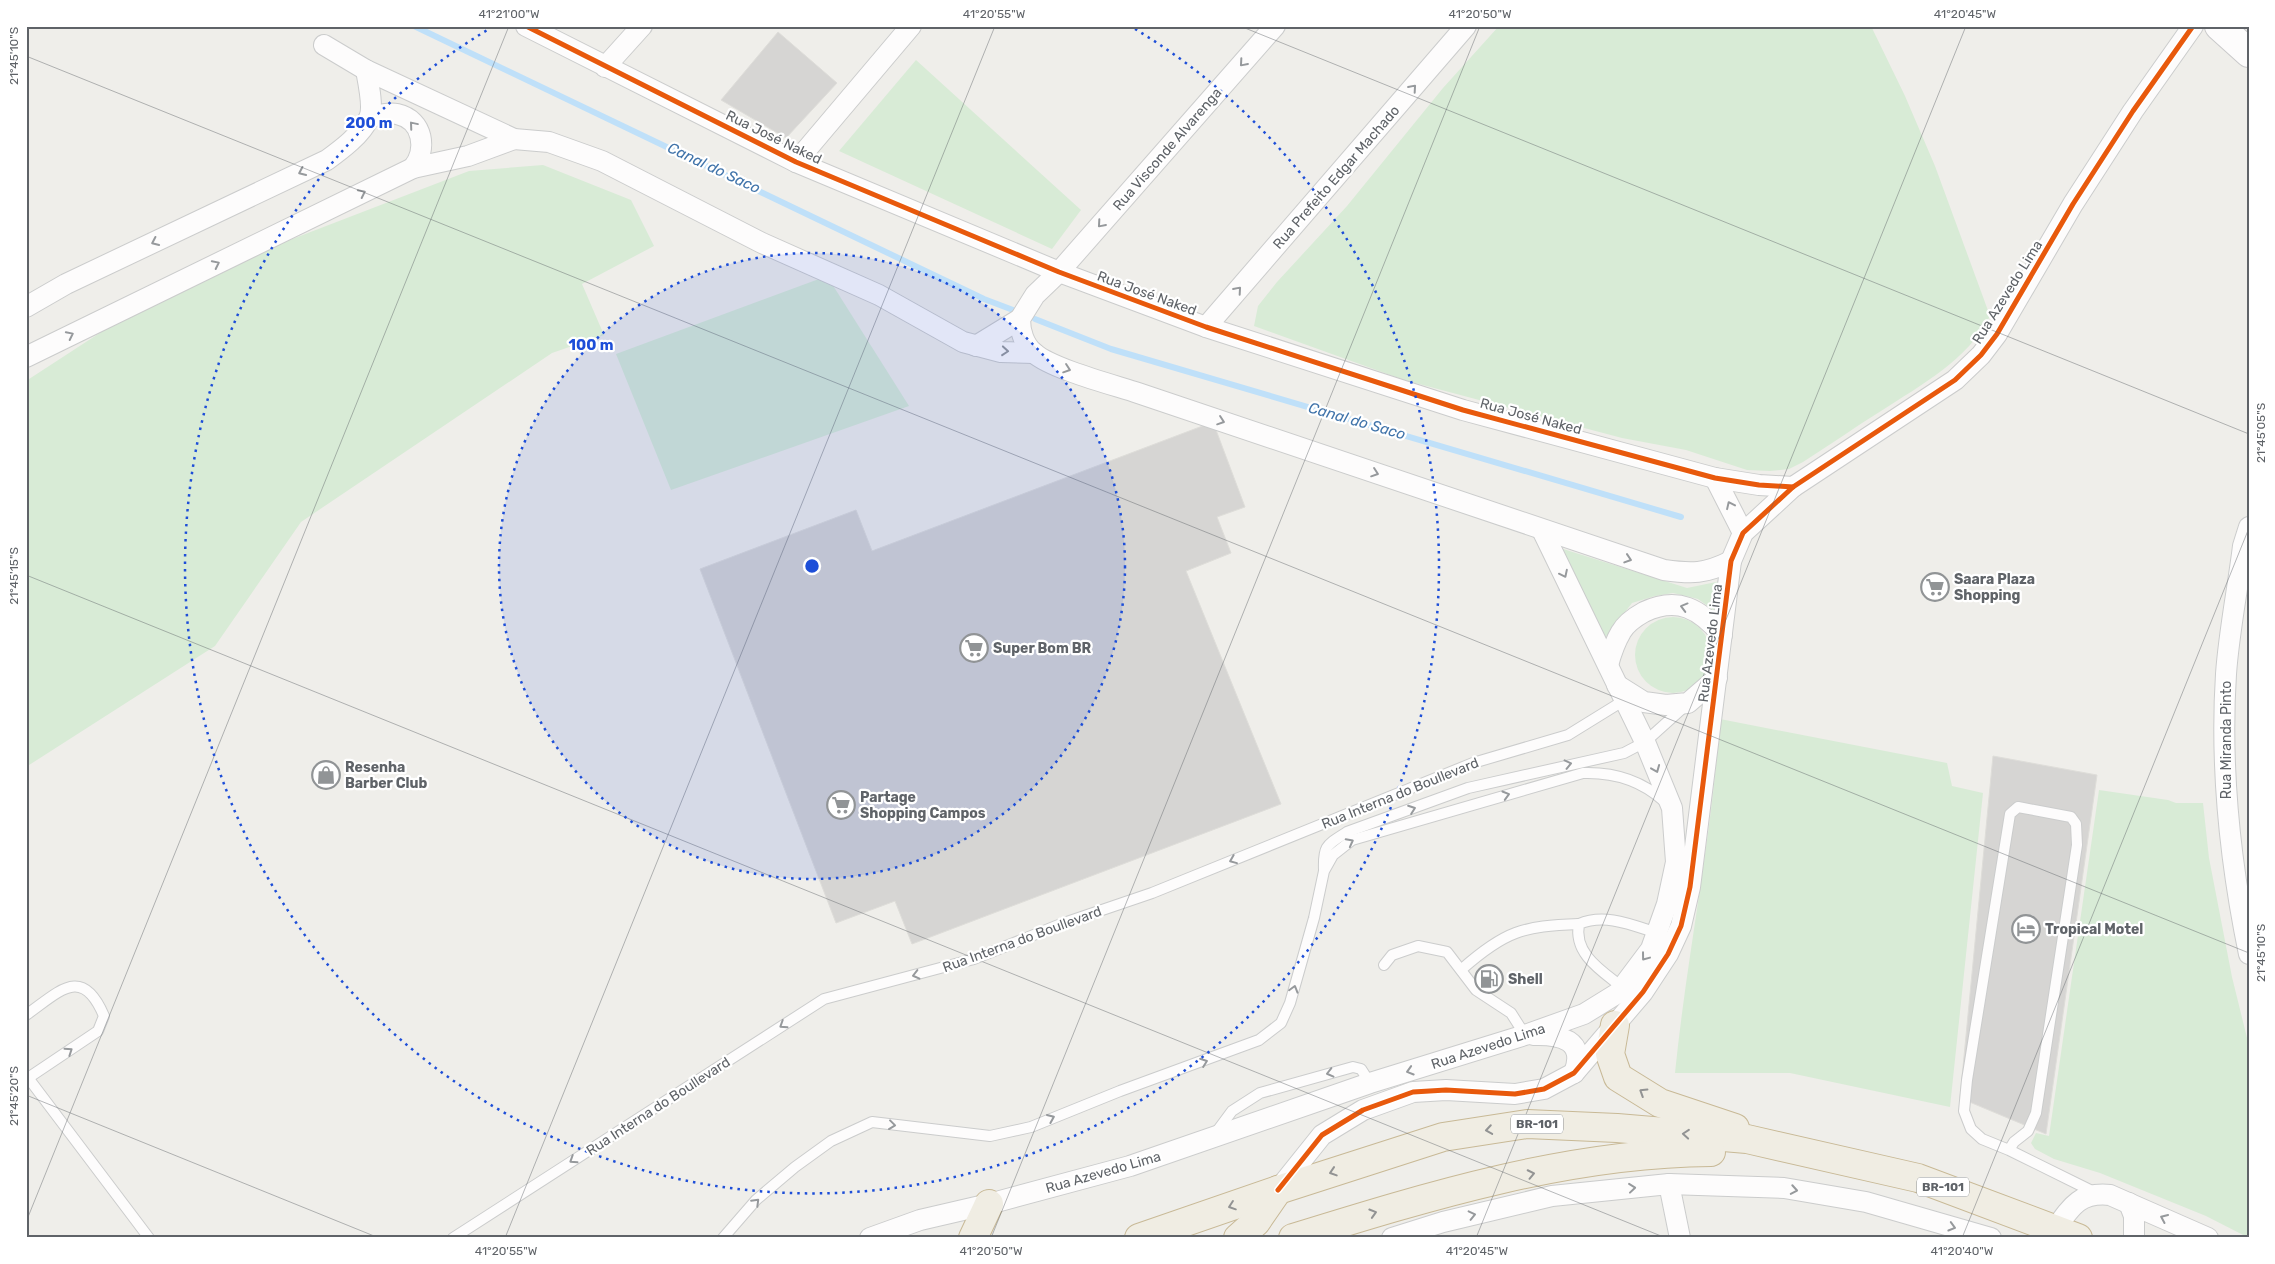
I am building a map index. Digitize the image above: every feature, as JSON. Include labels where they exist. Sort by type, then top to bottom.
[{"type":"highway","points":[[1615,1025],[1610,1054],[1618,1077],[1660,1102],[1803,1152]]},
{"type":"highway","name":"BR-101","points":[[1139,1238],[1278,1190],[1443,1137],[1527,1124],[1617,1128],[1747,1139],[1918,1178],[2067,1233]]},
{"type":"highway","name":"BR-101","points":[[1293,1238],[1430,1196],[1587,1162],[1673,1152],[1803,1152]]},
{"type":"highway","points":[[1238,1238],[1256,1222],[1278,1190]]},
{"type":"highway","points":[[973,1238],[989,1204]]},
{"type":"main road","points":[[2219,26],[2249,53]]},
{"type":"street","name":"Rua José Naked","points":[[526,26],[796,162],[1059,272],[1206,327],[1463,410],[1715,478],[1759,485],[1792,487]]},
{"type":"street","points":[[605,67],[642,26]]},
{"type":"street","points":[[796,162],[911,26]]},
{"type":"street","name":"Rua Visconde Alvarenga","points":[[1020,319],[1035,294],[1059,272],[1275,26]]},
{"type":"street","name":"Rua Prefeito Edgar Machado","points":[[1206,327],[1466,26]]},
{"type":"street","name":"Rua Azevedo Lima","points":[[1278,1190],[1322,1135],[1363,1110],[1413,1092],[1446,1090],[1515,1094],[1544,1089],[1574,1072],[1643,992],[1668,954],[1681,926],[1698,836],[1731,561],[1743,533],[1792,487],[1955,380],[1981,356],[1997,334],[2073,204],[2133,111],[2193,26]]},
{"type":"street","points":[[324,45],[366,70],[514,139],[549,142],[602,160],[762,243],[879,295],[962,342],[1001,352],[1034,353],[1056,365],[1664,570],[1695,574],[1717,568],[1731,561]]},
{"type":"street","points":[[366,70],[370,91],[370,117]]},
{"type":"street","points":[[26,307],[66,284],[327,160],[346,145],[370,117],[389,113],[399,115],[409,120],[417,128],[422,138],[422,149],[419,159],[413,168]]},
{"type":"street","points":[[26,357],[413,168],[468,156],[514,139]]},
{"type":"street","points":[[976,346],[1020,319],[1023,337],[1034,353]]},
{"type":"street","points":[[1715,478],[1743,533]]},
{"type":"street","name":"Rua Miranda Pinto","points":[[2249,527],[2243,546],[2226,674],[2225,796],[2244,902],[2249,954]]},
{"type":"street","name":"Rua Azevedo Lima","points":[[870,1238],[920,1220],[989,1204],[1130,1166],[1211,1140],[1370,1083],[1525,1035],[1584,1014],[1618,993],[1651,949],[1667,904],[1676,862],[1672,808],[1645,742],[1542,530]]},
{"type":"street","points":[[1608,665],[1622,630],[1636,616],[1653,608],[1669,604],[1698,612],[1709,620],[1722,635]]},
{"type":"street","points":[[1620,693],[1644,702],[1688,703],[1717,678]]},
{"type":"street","points":[[1525,1035],[1546,1034],[1563,1037],[1576,1047],[1579,1060],[1574,1072]]},
{"type":"street","points":[[1669,1184],[1680,1238]]},
{"type":"street","points":[[1392,1238],[1444,1230],[1552,1196],[1669,1184],[1784,1188],[1866,1202],[1991,1238]]},
{"type":"street","points":[[2067,1233],[2071,1206],[2088,1196],[2097,1194],[2110,1195],[2208,1238]]},
{"type":"street","points":[[2129,1203],[2134,1216],[2134,1238]]},
{"type":"lane","name":"Rua Interna do Boullevard","points":[[454,1238],[824,998],[974,959],[1060,924],[1152,893],[1473,763],[1568,735],[1620,693]]},
{"type":"lane","points":[[1324,871],[1323,852],[1331,842],[1347,832],[1468,788],[1624,753],[1645,742],[1688,703]]},
{"type":"lane","name":"Rua Interna do Boullevard","points":[[723,1238],[756,1200],[795,1167],[831,1140],[872,1122],[990,1136],[1031,1126],[1259,1040],[1281,1023],[1290,1003],[1314,918],[1324,871],[1340,848],[1370,833],[1583,773],[1598,773],[1635,781],[1652,790],[1672,808]]},
{"type":"lane","points":[[2009,1150],[2014,1142],[2028,1131],[2036,1113],[2076,845],[2076,824],[2070,817],[2018,808],[2010,814],[1967,1080],[1964,1111],[1971,1129],[1982,1139],[2009,1150],[2097,1194]]},
{"type":"lane","points":[[1462,969],[1505,936],[1539,926],[1579,924],[1591,919],[1613,920],[1657,933]]},
{"type":"lane","points":[[1579,924],[1577,934],[1588,961],[1622,987]]},
{"type":"lane","points":[[1384,965],[1392,956],[1418,946],[1447,952],[1462,969],[1476,990],[1511,1013],[1525,1035]]},
{"type":"lane","points":[[26,1015],[64,989],[76,985],[90,990],[97,1000],[104,1016],[98,1031],[27,1077],[149,1238]]},
{"type":"lane","points":[[1211,1140],[1232,1111],[1260,1093],[1353,1067],[1361,1069],[1370,1083]]},
{"type":"green space","points":[[1499,26],[1871,26],[1905,96],[1935,166],[1990,316],[1981,332],[1956,359],[1912,391],[1803,462],[1789,469],[1770,471],[1747,470],[1686,450],[1622,438],[1404,380],[1254,326],[1258,306],[1277,282],[1347,206],[1443,88]]},
{"type":"green space","points":[[916,60],[1081,210],[1052,249],[839,151]]},
{"type":"green space","points":[[543,165],[631,200],[654,246],[582,284],[604,335],[552,353],[301,522],[215,646],[26,767],[26,381],[175,284],[469,171]]},
{"type":"green space","points":[[827,276],[909,406],[671,490],[616,354]]},
{"type":"green space","points":[[1560,548],[1687,588],[1721,581],[1716,612],[1698,599],[1673,593],[1655,596],[1632,603],[1604,639]]},
{"type":"green space","points":[[1681,617],[1694,623],[1705,634],[1711,647],[1709,670],[1694,687],[1681,693],[1665,693],[1652,687],[1637,670],[1635,647],[1641,634],[1658,619]]},
{"type":"green space","points":[[1720,719],[1947,763],[1952,786],[1983,793],[1950,1107],[1790,1073],[1675,1073],[1711,808]]},
{"type":"green space","points":[[2099,790],[2168,800],[2176,803],[2203,803],[2209,858],[2232,977],[2249,1046],[2249,1238],[2206,1216],[2100,1173],[2054,1159],[2035,1149],[2031,1143],[2036,1133],[2049,1136]]},
{"type":"building","points":[[778,32],[837,83],[786,138],[721,100]]},
{"type":"building","name":"Super Bom BR","points":[[1213,422],[1245,507],[1217,517],[1231,553],[1186,571],[1281,804],[912,944],[895,901],[836,923],[700,569],[856,510],[872,551]]},
{"type":"building","name":"Tropical Motel","points":[[1993,756],[2097,775],[2046,1134],[1960,1098]]},
{"type":"waterway","name":"Canal do Saco","points":[[414,26],[984,299],[1013,310]]},
{"type":"waterway","name":"Canal do Saco","points":[[1035,319],[1111,349],[1681,517]]},
{"type":"cycle path","points":[[526,26],[796,162],[1059,272],[1206,327],[1463,410],[1715,478],[1759,485],[1793,487]]},
{"type":"cycle path","points":[[1278,1190],[1322,1135],[1363,1110],[1413,1092],[1446,1090],[1515,1094],[1544,1089],[1574,1073],[1643,992],[1668,954],[1681,926],[1690,887],[1731,561],[1743,533],[1793,487],[1955,380],[1981,355],[1997,334],[2073,204],[2133,111],[2193,26]]},
{"type":"place","name":"Saara Plaza Shopping","points":[[1935,587]]},
{"type":"place","name":"Super Bom BR","points":[[974,648]]},
{"type":"place","name":"Resenha Barber Club","points":[[326,775]]},
{"type":"place","name":"Partage Shopping Campos","points":[[841,805]]},
{"type":"place","name":"Tropical Motel","points":[[2026,929]]},
{"type":"place","name":"Shell","points":[[1489,979]]}]
